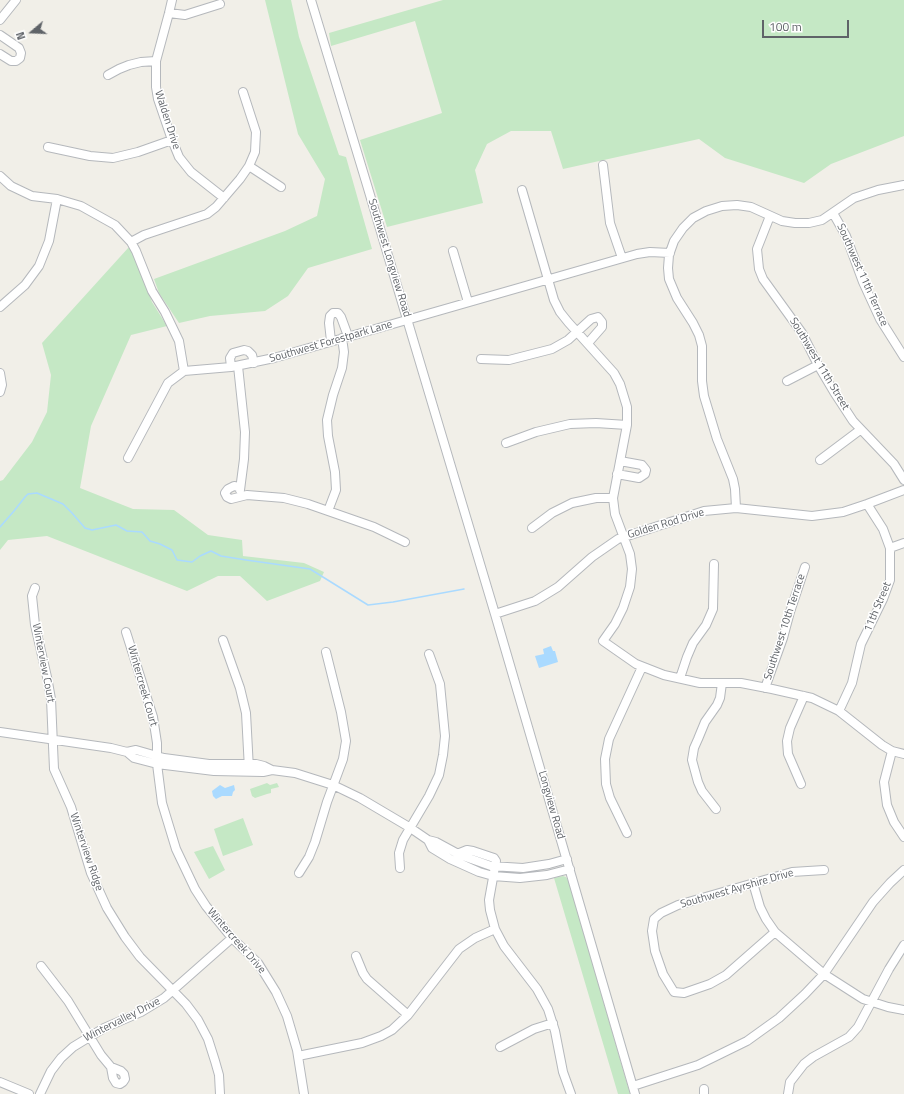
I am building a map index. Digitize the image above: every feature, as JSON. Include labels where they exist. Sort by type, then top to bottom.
[{"type":"street","points":[[0,20],[16,0]]},
{"type":"street","name":"Walden Drive","points":[[172,0],[156,61],[156,87],[158,99],[179,157],[191,172],[224,198]]},
{"type":"street","name":"Southwest Longview Road","points":[[311,0],[466,516]]},
{"type":"street","points":[[169,13],[185,15],[220,4]]},
{"type":"street","points":[[0,35],[19,48],[21,53],[20,58],[16,61],[11,61],[0,54]]},
{"type":"street","points":[[108,75],[129,65],[141,62],[156,61]]},
{"type":"street","points":[[131,242],[144,235],[207,214],[224,198],[249,166],[255,152],[256,132],[243,92]]},
{"type":"street","points":[[48,146],[90,156],[113,158],[138,152],[172,140]]},
{"type":"street","points":[[603,165],[610,222],[622,258]]},
{"type":"street","points":[[249,166],[281,186]]},
{"type":"street","points":[[0,176],[11,186],[32,196],[57,199],[81,206],[115,225],[131,242],[136,251],[152,291],[165,312],[179,341],[184,371],[168,383],[128,458]]},
{"type":"street","points":[[736,508],[733,479],[717,439],[704,396],[702,380],[702,346],[699,335],[682,307],[669,279],[668,268],[670,253],[674,241],[683,228],[693,218],[706,211],[722,206],[737,205],[751,207],[782,221],[809,223],[822,220],[854,198],[878,190],[904,185]]},
{"type":"street","points":[[522,190],[551,293],[558,308],[576,331],[607,364],[620,384],[627,407],[627,425],[613,498],[615,514],[630,554],[632,569],[630,587],[621,613],[603,641],[636,664],[664,675],[700,682],[741,684],[812,698],[839,711],[882,746],[892,751],[904,754]]},
{"type":"street","points":[[0,307],[24,285],[39,266],[50,241],[57,199]]},
{"type":"street","name":"Southwest 11th Terrace","points":[[833,213],[846,236],[880,319],[904,357]]},
{"type":"street","name":"Southwest 11th Street","points":[[770,216],[757,249],[759,269],[763,279],[802,333],[834,392],[860,430],[894,464],[904,480]]},
{"type":"street","points":[[453,251],[468,302]]},
{"type":"street","name":"Southwest Forestpark Lane","points":[[184,371],[235,367],[254,363],[332,342],[622,258],[650,252],[670,253]]},
{"type":"street","points":[[328,511],[336,490],[335,472],[328,436],[328,420],[342,368],[345,337],[341,317],[338,313],[333,313],[330,316],[329,323],[332,342]]},
{"type":"street","points":[[481,359],[509,360],[552,349],[560,345],[590,319],[598,317],[602,322],[602,327],[588,343]]},
{"type":"street","points":[[254,363],[252,355],[248,351],[244,350],[233,353],[230,358],[235,367],[245,432],[244,459],[239,487],[241,493],[247,495],[284,498],[308,504],[374,527],[405,542]]},
{"type":"street","points":[[787,381],[818,365]]},
{"type":"street","points":[[0,373],[2,385],[0,392]]},
{"type":"street","points":[[506,443],[536,432],[570,424],[596,423],[627,425]]},
{"type":"street","points":[[820,460],[860,430]]},
{"type":"street","points":[[617,474],[639,478],[645,474],[646,470],[642,465],[620,461]]},
{"type":"street","points":[[239,487],[234,486],[228,489],[225,493],[227,497],[231,499],[247,495]]},
{"type":"street","name":"Golden Rod Drive","points":[[495,614],[539,599],[558,587],[592,557],[618,539],[704,511],[736,508],[812,516],[843,512],[904,490]]},
{"type":"street","points":[[532,528],[552,512],[572,503],[596,498],[613,498]]},
{"type":"street","name":"11th Street","points":[[839,711],[852,683],[861,644],[880,606],[890,580],[890,548],[883,529],[868,504]]},
{"type":"street","name":"Longview Road","points":[[466,516],[634,1090]]},
{"type":"street","points":[[890,548],[904,543]]},
{"type":"street","points":[[680,678],[686,657],[693,643],[706,625],[713,609],[714,564]]},
{"type":"street","name":"Southwest 10th Terrace","points":[[765,688],[783,638],[805,567]]},
{"type":"street","name":"Winterview Court","points":[[35,588],[32,596],[35,625],[51,698],[52,739]]},
{"type":"street","name":"Wintercreek Court","points":[[126,632],[153,716],[158,743],[157,760]]},
{"type":"street","points":[[222,640],[240,688],[246,713],[249,768]]},
{"type":"street","points":[[299,873],[309,857],[315,842],[327,802],[343,759],[346,741],[341,712],[326,652]]},
{"type":"street","points":[[400,868],[399,853],[403,840],[409,827],[429,796],[439,775],[443,755],[445,736],[440,684],[429,654]]},
{"type":"street","points":[[627,833],[610,798],[606,784],[605,759],[609,739],[642,667]]},
{"type":"street","points":[[716,809],[702,791],[692,760],[694,748],[705,722],[720,698],[722,683]]},
{"type":"street","points":[[801,784],[788,754],[787,741],[790,728],[804,696]]},
{"type":"street","points":[[0,732],[112,748],[127,752],[134,758],[249,768],[264,766],[272,770],[295,773],[334,786],[360,798],[428,840],[436,842],[457,854],[476,862],[495,867],[523,868],[549,864],[567,858]]},
{"type":"street","name":"Winterview Ridge","points":[[52,739],[53,761],[56,775],[71,807],[91,873],[101,895],[125,937],[140,957],[174,991],[192,1012],[208,1039],[219,1075],[220,1094]]},
{"type":"street","points":[[892,751],[884,782],[887,805],[894,822],[904,837]]},
{"type":"street","name":"Wintercreek Drive","points":[[157,760],[162,803],[176,850],[206,906],[232,938],[258,963],[276,992],[287,1016],[298,1056],[304,1094]]},
{"type":"street","points":[[428,840],[432,848],[450,859],[479,872],[493,876],[520,878],[547,875],[570,869]]},
{"type":"street","points":[[495,867],[489,900],[494,930],[504,946],[540,993],[548,1009],[553,1023],[562,1072],[571,1094]]},
{"type":"street","name":"Southwest Ayrshire Drive","points":[[775,932],[726,976],[710,984],[684,993],[674,992],[663,974],[655,951],[652,931],[654,919],[661,913],[678,905],[792,872],[824,870]]},
{"type":"street","points":[[634,1090],[698,1065],[747,1042],[779,1018],[824,974],[873,902],[904,870]]},
{"type":"street","points":[[753,883],[760,907],[775,932],[824,974],[863,998],[888,1007],[904,1010]]},
{"type":"street","points":[[298,1056],[372,1040],[392,1030],[408,1015],[460,949],[475,938],[494,930]]},
{"type":"street","name":"Wintervalley Drive","points":[[40,1094],[51,1071],[61,1058],[73,1047],[89,1036],[148,1009],[174,991],[232,938]]},
{"type":"street","points":[[788,1094],[790,1082],[804,1064],[813,1057],[849,1037],[858,1028],[871,1001],[904,945]]},
{"type":"street","points":[[356,956],[367,979],[408,1015]]},
{"type":"street","points":[[41,966],[68,1001],[101,1055],[111,1067]]},
{"type":"street","points":[[500,1047],[534,1029],[553,1023]]},
{"type":"street","points":[[0,1082],[29,1094]]},
{"type":"green space","points":[[265,0],[291,0],[299,37],[339,155],[346,157],[372,249],[308,268],[288,296],[265,311],[210,316],[179,323],[159,293],[154,279],[285,231],[317,216],[325,179],[298,134]]},
{"type":"green space","points":[[443,0],[904,0],[904,136],[831,164],[804,183],[725,158],[699,139],[563,169],[551,131],[511,131],[487,144],[475,170],[483,203],[387,227],[360,140],[442,113],[415,21],[331,46],[329,33]]},
{"type":"green space","points":[[129,247],[134,255],[152,302],[167,326],[131,335],[91,426],[80,488],[133,509],[174,510],[208,535],[242,540],[243,556],[304,563],[324,572],[320,581],[267,601],[240,576],[218,576],[187,591],[47,536],[8,540],[0,550],[0,481],[3,480],[32,442],[47,412],[51,375],[42,343]]},
{"type":"green space","points":[[267,783],[270,785],[277,783],[279,787],[271,789],[271,793],[255,798],[252,796],[250,789]]},
{"type":"green space","points":[[243,818],[253,845],[223,856],[214,829]]},
{"type":"green space","points":[[213,846],[225,870],[209,879],[194,852]]},
{"type":"green space","points":[[563,876],[566,877],[569,882],[630,1094],[618,1094],[554,878]]},
{"type":"water","points":[[551,646],[553,651],[555,651],[558,662],[539,668],[535,656],[544,654],[543,649]]},
{"type":"water","points":[[220,785],[225,788],[234,785],[235,790],[232,796],[222,796],[216,799],[213,796],[212,791]]},
{"type":"waterway","points":[[0,527],[28,494],[37,493],[63,504],[85,528],[92,530],[116,525],[127,531],[142,532],[150,541],[172,550],[177,560],[192,562],[211,551],[221,556],[310,569],[368,605],[464,589]]}]
